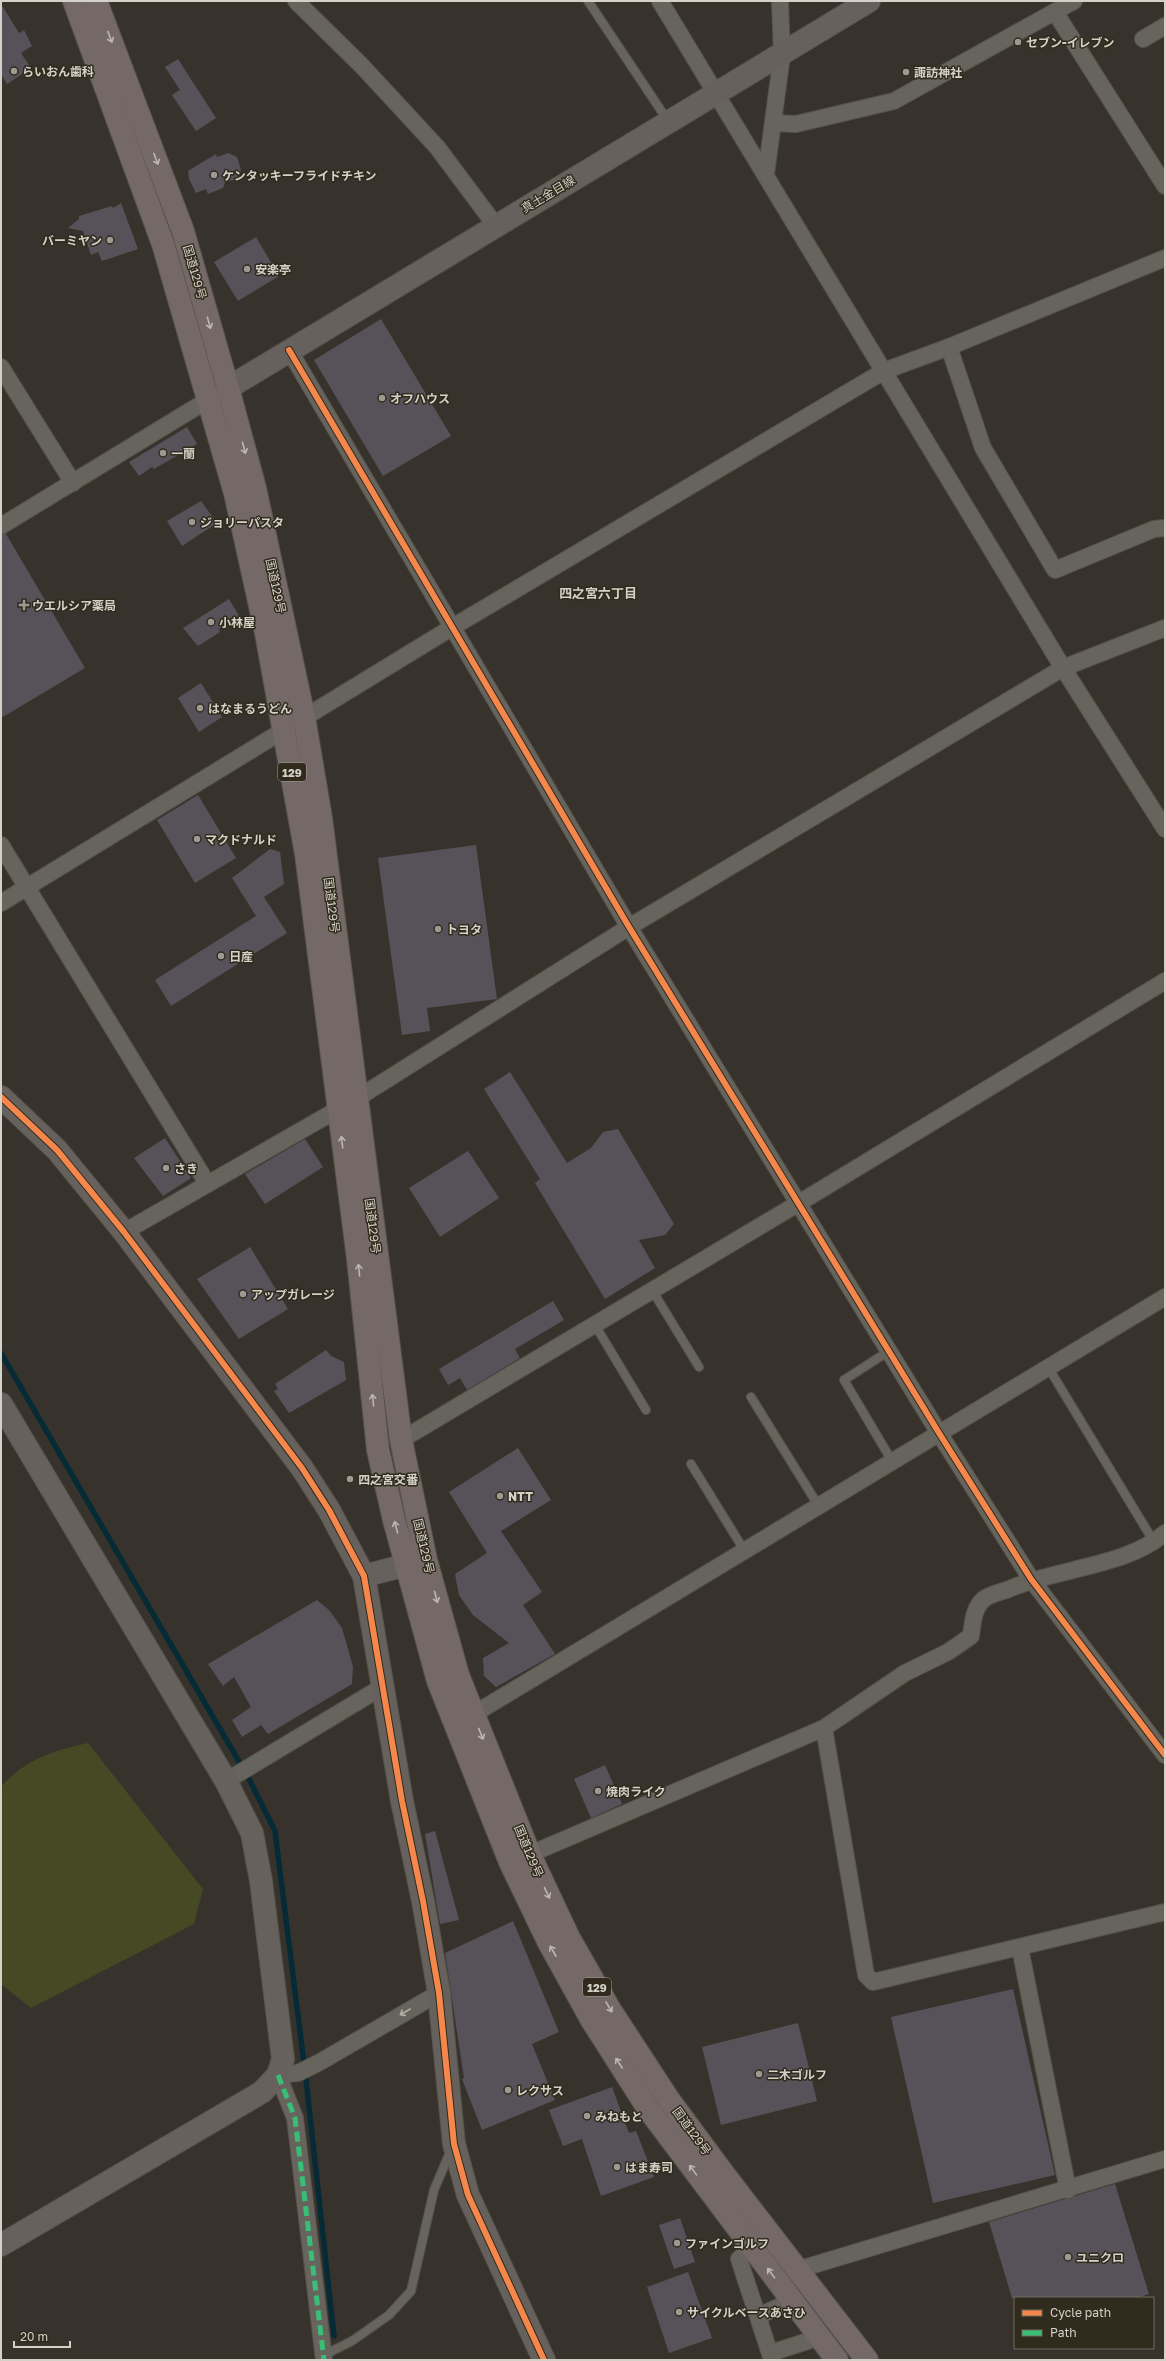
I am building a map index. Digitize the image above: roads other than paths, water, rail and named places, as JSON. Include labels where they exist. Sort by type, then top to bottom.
[{"type":"highway","name":"国道129号","points":[[74,1],[163,244],[209,400],[236,501],[266,633],[285,730],[306,854],[401,1440],[416,1562],[438,1681],[454,1726],[520,1859],[569,1938],[609,2008],[669,2100],[867,2360]]},
{"type":"highway","name":"国道129号","points":[[96,1],[183,231],[255,488],[304,717],[321,818],[347,1104],[358,1259],[378,1450],[416,1562],[473,1714],[549,1943],[591,2019],[649,2110],[837,2360]]},
{"type":"street","points":[[296,1],[356,60],[437,147],[496,226]]},
{"type":"street","points":[[660,1],[766,174],[1063,668],[1165,829]]},
{"type":"street","points":[[766,174],[782,55],[780,1]]},
{"type":"street","name":"真土金目線","points":[[228,388],[668,121],[782,55],[869,1]]},
{"type":"street","points":[[773,123],[796,124],[894,100],[1074,1]]},
{"type":"street","points":[[1055,12],[1165,186]]},
{"type":"street","points":[[1143,39],[1165,26]]},
{"type":"street","points":[[1,903],[451,628],[884,371],[949,347],[1165,258]]},
{"type":"street","points":[[949,347],[983,448],[1055,570],[1154,529],[1165,528]]},
{"type":"street","points":[[289,350],[451,628],[629,927],[939,1433],[1031,1579],[1165,1755]]},
{"type":"street","points":[[1,367],[73,483]]},
{"type":"street","points":[[1,526],[228,388]]},
{"type":"street","points":[[124,1232],[347,1104],[629,927],[1063,668],[1165,628]]},
{"type":"street","points":[[1,845],[207,1183]]},
{"type":"street","points":[[401,1440],[799,1203],[1165,981]]},
{"type":"street","points":[[1,1097],[57,1150],[124,1232],[302,1468],[329,1510],[364,1576],[382,1687],[439,1993],[454,2144],[468,2195],[544,2360]]},
{"type":"street","points":[[454,1726],[1165,1297]]},
{"type":"street","points":[[1,1404],[226,1781],[252,1833],[261,1881],[283,2059],[288,2074],[295,2118],[321,2359]]},
{"type":"street","points":[[520,1859],[824,1728],[905,1673],[948,1652],[971,1636],[975,1611],[984,1599],[1031,1579],[1128,1555],[1160,1537]]},
{"type":"street","points":[[364,1576],[416,1562]]},
{"type":"street","points":[[226,1781],[382,1687]]},
{"type":"street","points":[[824,1728],[866,1974],[873,1982],[1020,1948],[1165,1912]]},
{"type":"street","points":[[1020,1948],[1068,2190]]},
{"type":"street","points":[[1,2245],[262,2092],[288,2074],[320,2062],[439,1993]]},
{"type":"street","points":[[797,2270],[1068,2190],[1165,2159]]},
{"type":"street","points":[[752,2248],[740,2258],[771,2357],[820,2337]]},
{"type":"street","points":[[758,2316],[792,2301]]},
{"type":"lane","points":[[588,1],[668,121]]},
{"type":"lane","points":[[652,1290],[699,1367]]},
{"type":"lane","points":[[595,1325],[646,1410]]},
{"type":"lane","points":[[889,1351],[844,1380],[892,1461]]},
{"type":"lane","points":[[1048,1367],[1160,1537]]},
{"type":"lane","points":[[751,1397],[818,1505]]},
{"type":"lane","points":[[691,1464],[744,1550]]},
{"type":"lane","points":[[321,2359],[352,2341],[388,2315],[411,2291],[434,2190],[454,2144]]},
{"type":"waterway","points":[[1,1353],[241,1765]]},
{"type":"waterway","points":[[248,1777],[275,1831],[306,2079],[334,2336]]},
{"type":"place","name":"セブン-イレブン","points":[[1018,42]]},
{"type":"place","name":"らいおん歯科","points":[[14,71]]},
{"type":"place","name":"諏訪神社","points":[[906,72]]},
{"type":"place","name":"ケンタッキーフライドチキン","points":[[214,175]]},
{"type":"place","name":"バーミヤン","points":[[110,240]]},
{"type":"place","name":"安楽亭","points":[[247,269]]},
{"type":"place","name":"オフハウス","points":[[382,398]]},
{"type":"place","name":"一蘭","points":[[163,453]]},
{"type":"place","name":"ジョリーパスタ","points":[[192,522]]},
{"type":"place","name":"ウエルシア薬局","points":[[24,605]]},
{"type":"place","name":"小林屋","points":[[211,622]]},
{"type":"place","name":"はなまるうどん","points":[[200,708]]},
{"type":"place","name":"マクドナルド","points":[[197,839]]},
{"type":"place","name":"トヨタ","points":[[438,929]]},
{"type":"place","name":"日産","points":[[221,956]]},
{"type":"place","name":"さき","points":[[166,1168]]},
{"type":"place","name":"アップガレージ","points":[[243,1294]]},
{"type":"place","name":"四之宮交番","points":[[350,1479]]},
{"type":"place","name":"NTT","points":[[500,1496]]},
{"type":"place","name":"焼肉ライク","points":[[598,1791]]},
{"type":"place","name":"二木ゴルフ","points":[[759,2074]]},
{"type":"place","name":"レクサス","points":[[508,2090]]},
{"type":"place","name":"みねもと","points":[[587,2116]]},
{"type":"place","name":"はま寿司","points":[[617,2167]]},
{"type":"place","name":"ファインゴルフ","points":[[677,2243]]},
{"type":"place","name":"ユニクロ","points":[[1068,2257]]},
{"type":"place","name":"サイクルベースあさひ","points":[[679,2312]]},
{"type":"district","name":"四之宮六丁目","points":[[598,593]]}]
